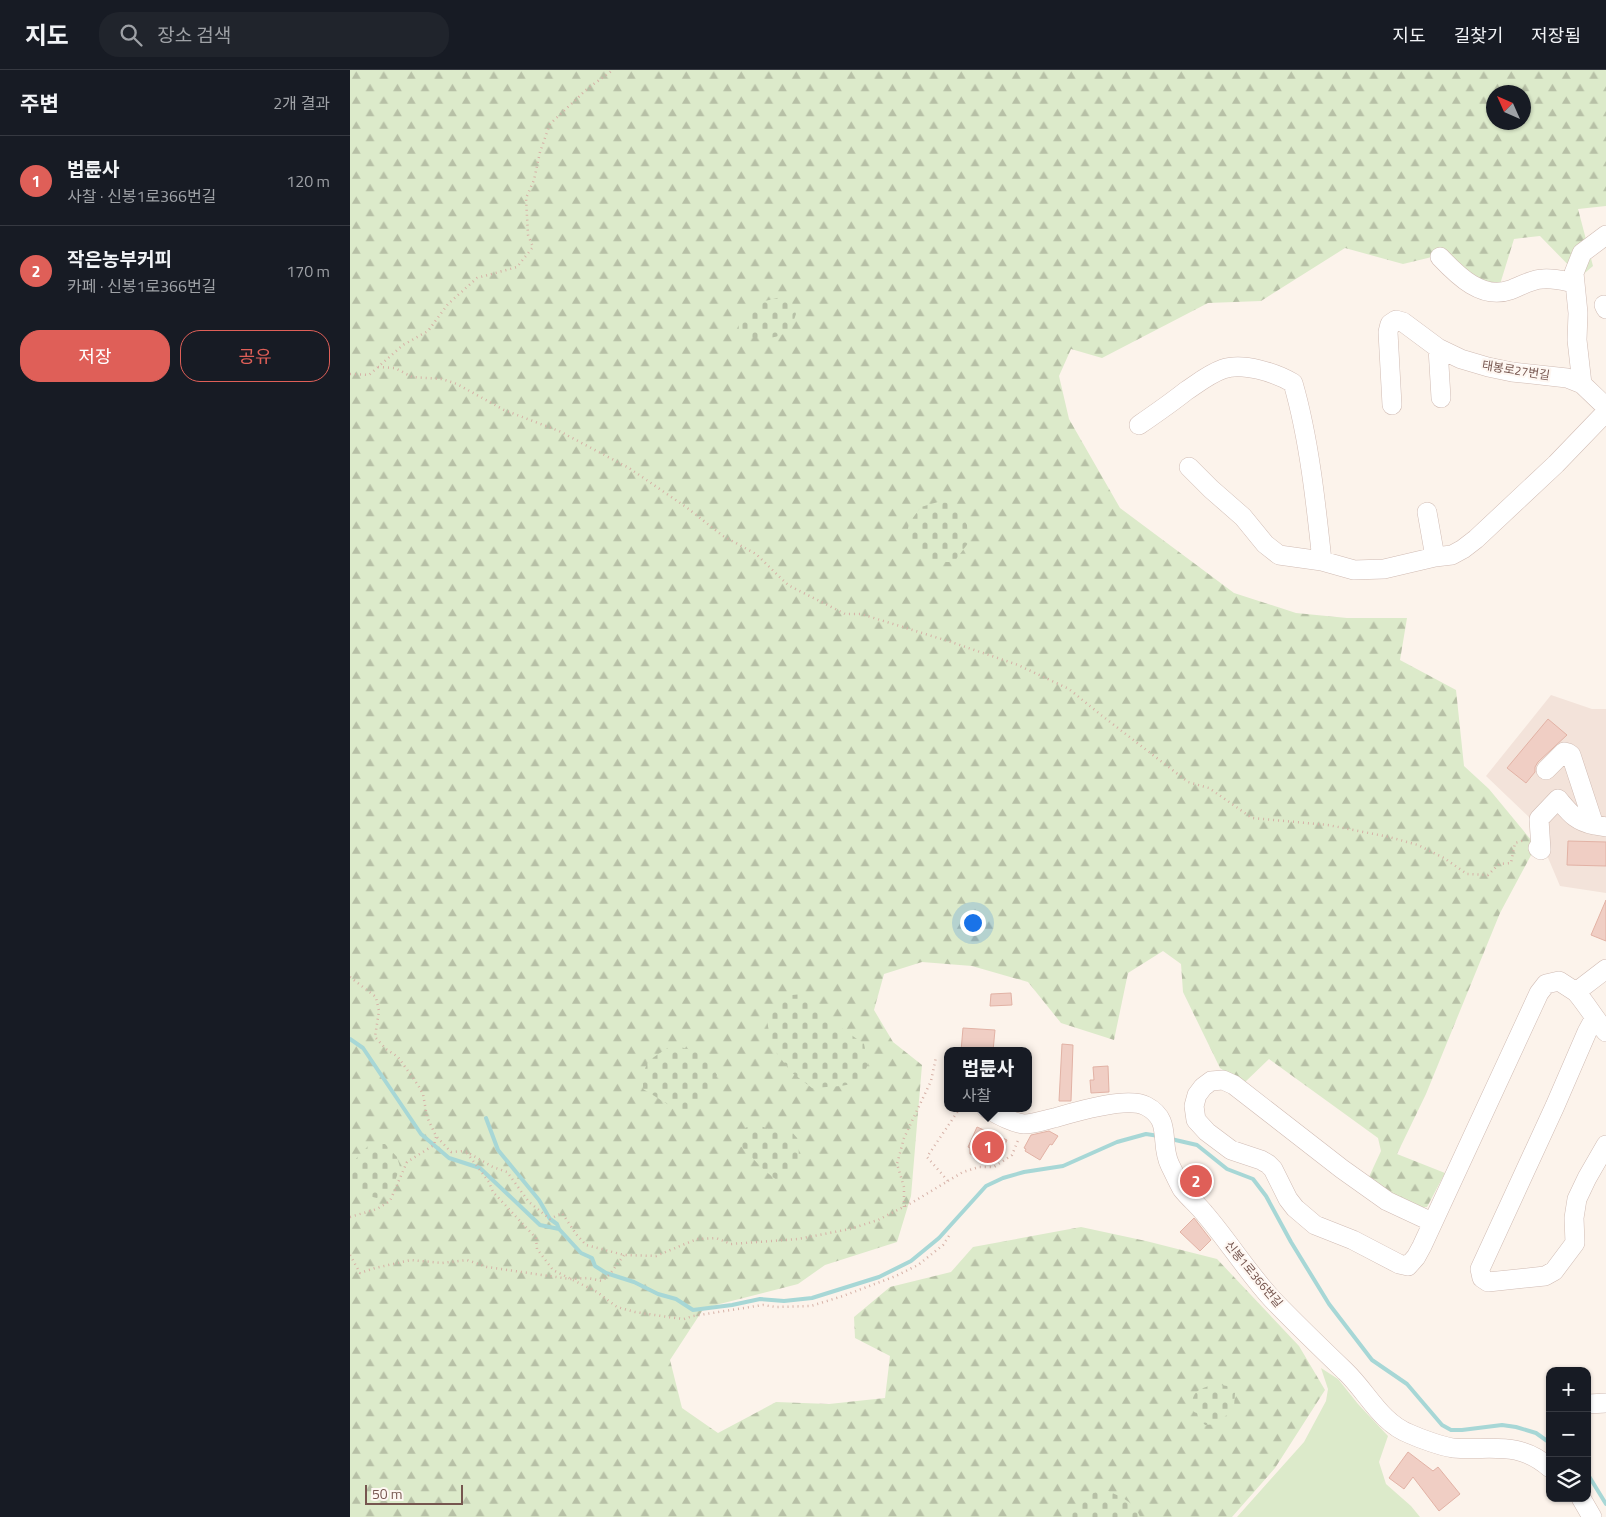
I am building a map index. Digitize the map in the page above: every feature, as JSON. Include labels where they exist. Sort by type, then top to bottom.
[{"type":"street","points":[[1582,384],[1577,340],[1578,313],[1574,273],[1582,253],[1606,235]]},
{"type":"street","points":[[1440,257],[1461,278],[1490,293],[1499,294],[1542,279],[1574,283]]},
{"type":"street","name":"태봉로27번길","points":[[1392,405],[1388,341],[1390,324],[1396,320],[1402,322],[1438,348],[1461,359],[1512,372],[1567,378],[1582,384],[1606,407]]},
{"type":"street","points":[[1438,348],[1441,398]]},
{"type":"street","points":[[1139,425],[1209,375],[1225,368],[1267,370],[1293,383],[1298,400],[1309,462],[1322,561]]},
{"type":"street","points":[[1189,467],[1211,490],[1243,517],[1265,544],[1279,555],[1322,561],[1354,570],[1384,569],[1435,556],[1452,555],[1463,549],[1556,464],[1606,412]]},
{"type":"street","points":[[1427,512],[1435,556]]},
{"type":"street","points":[[1546,770],[1564,752],[1568,752],[1571,755],[1600,826]]},
{"type":"street","points":[[1533,846],[1541,850],[1539,819],[1558,799],[1575,818],[1583,823],[1600,826]]},
{"type":"street","points":[[1576,992],[1606,969]]},
{"type":"street","points":[[1432,1222],[1386,1201],[1234,1085],[1223,1080],[1211,1081],[1197,1095],[1194,1106],[1196,1120],[1207,1132],[1231,1150],[1268,1164],[1288,1199],[1295,1208],[1315,1225],[1353,1240],[1399,1264],[1408,1266],[1416,1257],[1538,993],[1546,984],[1559,981],[1576,992],[1600,1025],[1587,1032],[1480,1269],[1482,1278],[1488,1282],[1545,1276],[1554,1271],[1575,1243],[1574,1218],[1577,1199],[1606,1145]]},
{"type":"street","name":"신봉1로366번길","points":[[993,1112],[1023,1124],[1120,1103],[1136,1103],[1152,1110],[1160,1116],[1164,1124],[1169,1163],[1183,1190],[1205,1214],[1263,1289],[1347,1373],[1360,1390],[1394,1426],[1409,1434],[1452,1448],[1513,1448],[1539,1458],[1546,1464]]},
{"type":"street","points":[[1583,1502],[1592,1517]]},
{"type":"path","points":[[350,374],[369,375],[403,345],[428,331],[448,304],[477,278],[517,267],[534,248],[528,235],[526,198],[534,180],[540,152],[550,124],[587,89],[613,70]]},
{"type":"path","points":[[378,367],[395,368],[412,377],[442,379],[457,384],[504,410],[559,432],[628,468],[686,507],[723,536],[756,554],[788,585],[845,614],[861,614],[951,642],[1018,665],[1070,689],[1188,782],[1208,788],[1252,818],[1328,825],[1389,837],[1418,845],[1444,858],[1467,874],[1488,875],[1498,864],[1511,863],[1515,843],[1526,839],[1533,846]]},
{"type":"path","points":[[350,977],[376,997],[379,1011],[375,1037],[386,1049],[398,1057],[418,1085],[423,1094],[427,1117],[436,1136],[451,1152],[465,1151],[507,1172],[529,1202],[550,1219],[562,1213],[586,1245],[624,1255],[656,1256],[697,1239],[716,1238],[731,1244],[798,1239],[850,1229],[878,1220],[963,1172],[979,1167],[994,1167],[1012,1155],[1023,1124]]},
{"type":"path","points":[[904,1207],[904,1188],[897,1164],[904,1138],[930,1081],[936,1057]]},
{"type":"path","points":[[948,1181],[927,1157],[957,1112]]},
{"type":"path","points":[[350,1218],[377,1209],[390,1201],[407,1162],[434,1145],[436,1136]]},
{"type":"path","points":[[465,1151],[480,1168],[493,1192],[536,1238],[537,1249],[553,1270],[597,1292],[617,1307],[635,1312],[684,1319],[763,1305],[811,1306],[896,1276],[918,1265],[943,1245],[949,1236]]},
{"type":"path","points":[[350,1255],[360,1273],[411,1260],[442,1264],[467,1260],[487,1267],[570,1279],[588,1278],[602,1281],[610,1274],[624,1255]]},
{"type":"shaded area","points":[[1551,695],[1592,709],[1606,709],[1606,893],[1560,886],[1532,820],[1486,776]]},
{"type":"green space","points":[[350,70],[1606,70],[1606,206],[1578,209],[1593,266],[1580,277],[1540,236],[1514,239],[1497,294],[1436,256],[1403,264],[1345,248],[1261,301],[1208,303],[1102,358],[1071,349],[1059,376],[1069,419],[1120,508],[1234,593],[1296,613],[1347,618],[1407,618],[1400,660],[1456,690],[1464,766],[1489,789],[1536,846],[1500,913],[1426,1094],[1397,1154],[1445,1173],[1427,1207],[1418,1208],[1368,1179],[1381,1151],[1378,1138],[1269,1059],[1243,1084],[1220,1068],[1183,992],[1181,964],[1163,951],[1128,973],[1114,1040],[1061,1023],[1028,982],[972,966],[922,962],[884,974],[874,1010],[893,1042],[922,1065],[911,1196],[897,1242],[825,1265],[798,1284],[704,1308],[670,1360],[682,1408],[718,1433],[776,1402],[829,1404],[885,1398],[890,1356],[855,1338],[854,1317],[890,1287],[951,1272],[973,1247],[1081,1227],[1217,1259],[1299,1346],[1325,1390],[1275,1468],[1232,1517],[350,1517]]},
{"type":"green space","points":[[789,295],[796,314],[792,323],[783,334],[772,337],[748,338],[739,331],[738,318],[761,302]]},
{"type":"green space","points":[[938,502],[954,503],[967,525],[969,542],[954,562],[930,562],[906,540],[909,523],[921,507]]},
{"type":"green space","points":[[803,994],[840,1027],[864,1044],[868,1063],[862,1082],[812,1088],[791,1072],[772,1047],[767,1021],[771,1007],[782,996]]},
{"type":"green space","points":[[672,1045],[704,1053],[717,1075],[702,1099],[689,1111],[669,1105],[643,1089],[646,1066],[653,1058]]},
{"type":"green space","points":[[758,1125],[773,1131],[790,1130],[798,1139],[799,1157],[792,1174],[779,1182],[764,1170],[738,1143],[743,1129]]},
{"type":"green space","points":[[370,1144],[385,1144],[397,1157],[400,1167],[393,1187],[377,1198],[364,1195],[350,1184],[350,1165]]},
{"type":"green space","points":[[1321,1368],[1338,1379],[1388,1436],[1379,1462],[1386,1484],[1411,1506],[1420,1517],[1237,1517],[1304,1442],[1326,1401],[1328,1389]]},
{"type":"green space","points":[[1214,1384],[1227,1386],[1235,1393],[1234,1407],[1218,1424],[1205,1425],[1191,1408],[1192,1402],[1197,1392]]},
{"type":"green space","points":[[1103,1489],[1120,1496],[1130,1503],[1138,1511],[1140,1517],[1066,1517],[1081,1500]]},
{"type":"building","points":[[1548,719],[1567,735],[1538,762],[1535,772],[1526,783],[1507,768]]},
{"type":"building","points":[[1568,841],[1606,842],[1606,866],[1567,865]]},
{"type":"building","points":[[1606,900],[1606,941],[1591,935]]},
{"type":"building","points":[[1011,993],[1012,1005],[990,1006],[991,994]]},
{"type":"building","points":[[963,1028],[995,1030],[993,1047],[961,1047]]},
{"type":"building","points":[[1062,1044],[1073,1045],[1071,1101],[1059,1101]]},
{"type":"building","points":[[1108,1066],[1109,1092],[1091,1093],[1090,1080],[1094,1080],[1093,1067]]},
{"type":"building","points":[[977,1127],[1007,1140],[999,1158],[996,1157],[993,1164],[970,1154],[970,1148],[968,1147]]},
{"type":"building","points":[[1049,1131],[1058,1136],[1052,1145],[1050,1144],[1040,1160],[1025,1151],[1026,1149],[1024,1148],[1031,1135]]},
{"type":"building","points":[[1194,1218],[1211,1240],[1200,1251],[1180,1232]]},
{"type":"building","points":[[1408,1452],[1433,1471],[1438,1467],[1460,1494],[1439,1511],[1413,1477],[1404,1489],[1389,1478]]},
{"type":"waterway","points":[[350,1039],[363,1048],[421,1134],[449,1158],[480,1168],[540,1225],[559,1229],[581,1253],[592,1258],[595,1266],[606,1273],[634,1282],[658,1294],[676,1299],[693,1310],[760,1299],[784,1301],[812,1298],[879,1277],[911,1261],[939,1238],[986,1186],[1003,1178],[1024,1172],[1063,1166],[1117,1142],[1146,1134],[1159,1136]]},
{"type":"waterway","points":[[486,1118],[498,1150],[539,1200],[550,1219],[557,1224],[559,1229]]},
{"type":"waterway","points":[[1171,1139],[1197,1145],[1227,1169],[1253,1179],[1266,1196],[1291,1242],[1329,1304],[1372,1360],[1407,1384],[1442,1425],[1451,1430],[1502,1425],[1516,1427],[1536,1433],[1546,1440]]},
{"type":"waterway","points":[[1591,1480],[1606,1504]]},
{"type":"place","name":"법륜사","points":[[988,1147]]},
{"type":"place","name":"작은농부커피","points":[[1196,1181]]}]
